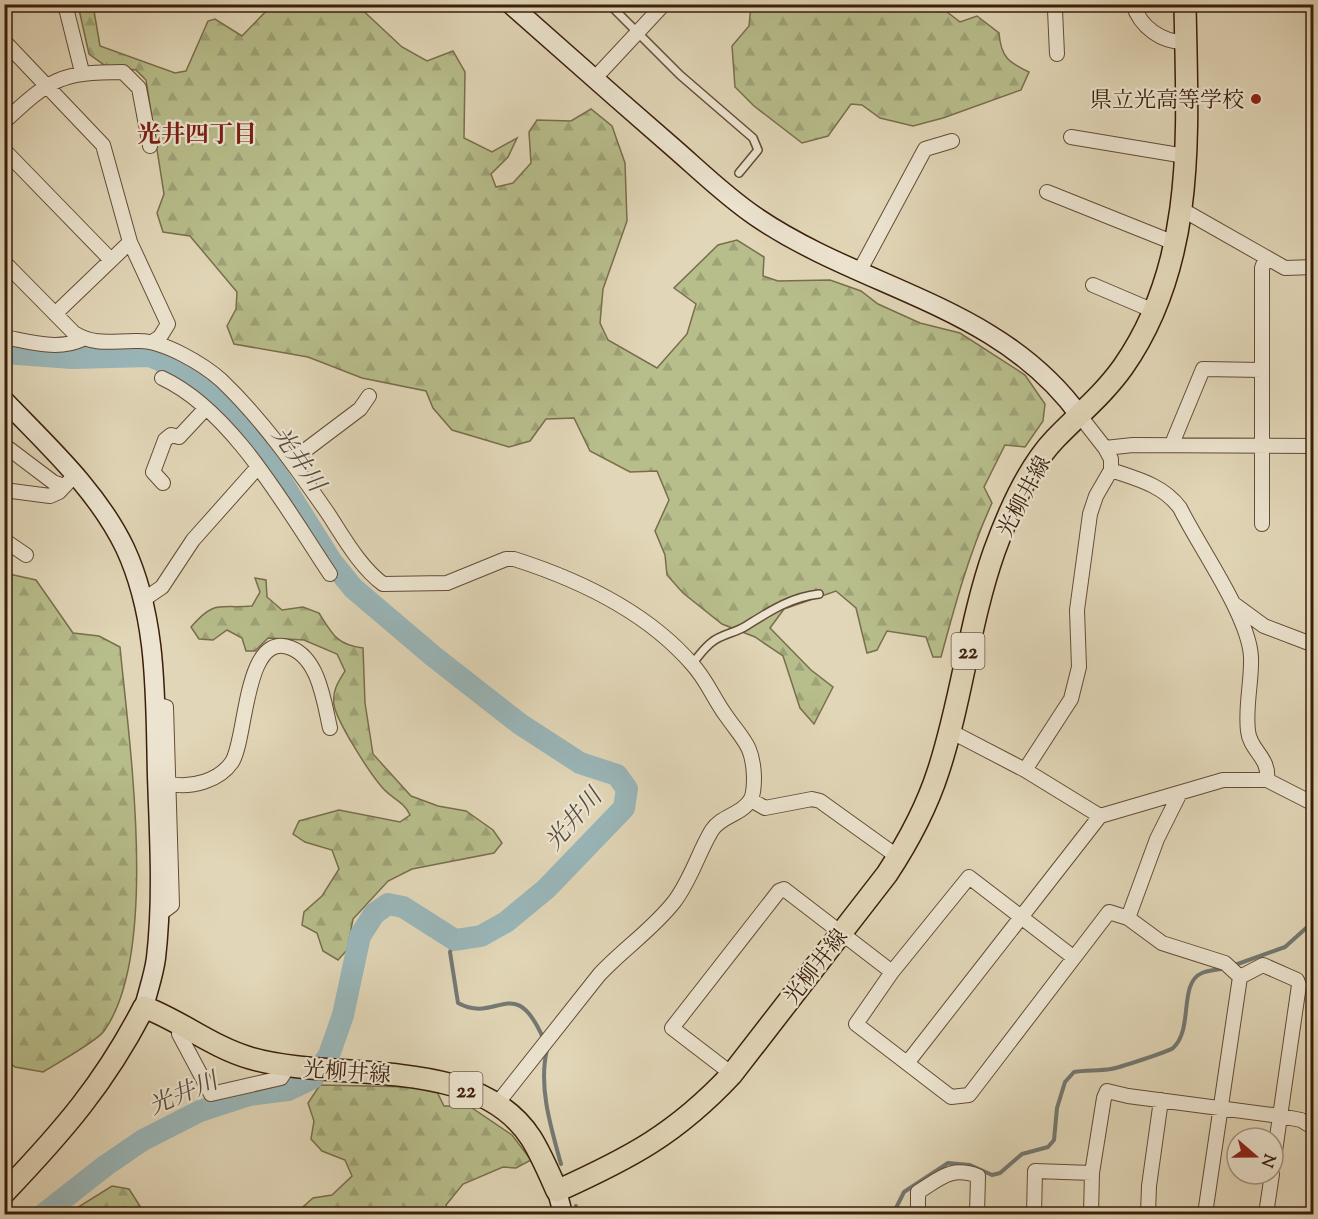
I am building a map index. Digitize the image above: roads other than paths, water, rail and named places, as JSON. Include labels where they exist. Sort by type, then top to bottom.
[{"type":"main road","name":"光柳井線","points":[[144,1007],[212,1043],[249,1058],[288,1067],[437,1079],[496,1105],[517,1122],[530,1137],[557,1191],[625,1160],[688,1118],[732,1074],[898,857],[923,811],[950,731],[987,577],[1012,507],[1053,441],[1102,395],[1124,365],[1154,311],[1177,244],[1183,210],[1185,4]]},
{"type":"main road","points":[[4,1193],[61,1132],[97,1088],[122,1051],[144,1007]]},
{"type":"street","points":[[65,4],[82,72]]},
{"type":"street","points":[[510,4],[753,215],[781,233],[859,272],[967,320],[998,339],[1046,375],[1105,448],[1111,459],[1112,470],[1096,496],[1090,514],[1079,580],[1079,667],[1076,686],[1071,699],[1025,770]]},
{"type":"street","points":[[595,78],[664,4]]},
{"type":"street","points":[[1057,54],[1055,10],[1058,4]]},
{"type":"street","points":[[1132,4],[1143,22],[1163,40],[1186,42]]},
{"type":"street","points":[[1302,4],[1314,5]]},
{"type":"street","points":[[4,41],[103,145],[130,242],[168,324],[160,337],[152,342]]},
{"type":"street","points":[[4,122],[48,85],[67,76],[82,72],[123,72],[133,79],[139,88],[150,146]]},
{"type":"street","points":[[1071,136],[1185,156]]},
{"type":"street","points":[[859,272],[925,149],[952,141]]},
{"type":"street","points":[[4,150],[110,259]]},
{"type":"street","points":[[1047,192],[1177,244]]},
{"type":"street","points":[[1183,210],[1285,267],[1314,267]]},
{"type":"street","points":[[55,314],[130,242]]},
{"type":"street","points":[[1262,524],[1262,268],[1266,257]]},
{"type":"street","points":[[4,262],[83,339],[97,344],[152,342],[199,363],[221,380],[291,461],[359,558],[383,584],[447,583],[506,559],[514,559],[581,582],[639,618],[672,643],[692,664],[751,751],[754,789],[751,800],[741,810],[721,819],[712,830],[684,888],[673,903],[650,930],[618,955],[599,975],[496,1105]]},
{"type":"street","points":[[1093,285],[1154,311]]},
{"type":"street","points":[[4,337],[52,346],[71,345],[83,339]]},
{"type":"street","points":[[1174,445],[1174,439],[1203,369],[1262,370]]},
{"type":"street","points":[[162,378],[177,385],[206,408],[228,430],[330,574]]},
{"type":"street","points":[[291,461],[360,409],[369,396]]},
{"type":"street","points":[[4,400],[70,480],[106,515],[125,548],[151,634],[160,914],[156,960],[144,1007]]},
{"type":"street","points":[[163,483],[153,472],[165,440],[171,435],[178,437],[206,408]]},
{"type":"street","points":[[4,444],[53,482],[70,480]]},
{"type":"street","points":[[1105,448],[1174,445],[1314,446]]},
{"type":"street","points":[[142,600],[162,587],[193,540],[257,468]]},
{"type":"street","points":[[1112,470],[1156,486],[1170,494],[1233,603],[1249,645],[1251,658],[1248,731],[1251,743],[1264,758],[1268,771],[1266,780]]},
{"type":"street","points":[[4,490],[50,496],[70,480]]},
{"type":"street","points":[[4,540],[26,555]]},
{"type":"street","points":[[1233,603],[1264,626],[1314,645]]},
{"type":"street","points":[[170,784],[199,783],[218,776],[232,762],[240,745],[249,691],[256,666],[265,652],[274,647],[285,645],[295,650],[312,669],[320,686],[330,728]]},
{"type":"street","points":[[155,704],[166,707],[170,784],[172,905],[160,914]]},
{"type":"street","points":[[950,731],[1025,770],[1100,816]]},
{"type":"street","points":[[908,1062],[1020,915],[1100,816],[1223,780],[1266,780],[1314,804]]},
{"type":"street","points":[[1128,918],[1157,839],[1180,793]]},
{"type":"street","points":[[751,800],[765,808],[813,799],[820,801],[898,857]]},
{"type":"street","points":[[1073,957],[969,877],[892,972],[856,1024],[951,1097],[969,1095],[1109,912],[1128,918],[1162,942],[1233,970],[1263,964],[1297,980],[1299,985],[1279,1126]]},
{"type":"street","points":[[732,1074],[672,1028],[779,891],[783,889],[892,972]]},
{"type":"street","points":[[1205,1215],[1221,1108],[1233,970]]},
{"type":"street","points":[[180,1025],[179,1034],[211,1094],[281,1078],[288,1067]]},
{"type":"street","points":[[1091,1215],[1092,1173],[1107,1091],[1280,1116],[1301,1120],[1314,1128]]},
{"type":"street","points":[[1148,1215],[1149,1186],[1161,1100]]},
{"type":"street","points":[[918,1215],[918,1192],[951,1172],[963,1170],[978,1176],[977,1215]]},
{"type":"street","points":[[1034,1215],[1035,1171],[1092,1173]]},
{"type":"street","points":[[1266,1215],[1270,1186]]},
{"type":"street","points":[[557,1191],[563,1215]]},
{"type":"lane","points":[[609,4],[680,75],[753,138],[758,150],[739,173]]},
{"type":"lane","points":[[692,664],[711,643],[723,636],[745,627],[791,601],[819,594]]},
{"type":"waterway","name":"光井川","points":[[4,353],[72,358],[150,356],[195,375],[258,444],[332,562],[353,588],[433,656],[520,724],[580,763],[617,775],[627,789],[624,808],[546,889],[506,922],[481,936],[455,940],[403,907],[388,904],[374,914],[360,936],[343,1015],[329,1055],[313,1078],[288,1090],[249,1095],[200,1111],[143,1140],[105,1166],[44,1214]]},
{"type":"waterway","points":[[1232,966],[1285,947],[1314,921]]},
{"type":"waterway","points":[[455,940],[450,952],[458,1003],[472,1008],[505,1004],[514,1004],[524,1008],[544,1040]]},
{"type":"waterway","points":[[893,1214],[904,1192],[948,1163],[970,1165],[992,1175],[1000,1173],[1022,1154],[1048,1147],[1054,1140],[1057,1108],[1065,1082],[1074,1072],[1116,1068],[1173,1048],[1183,1030],[1190,986],[1195,978],[1202,973],[1225,968]]},
{"type":"waterway","points":[[547,1050],[545,1092],[561,1164]]},
{"type":"waterway","points":[[576,1206],[577,1214]]},
{"type":"place","name":"県立光高等学校","points":[[1256,99]]},
{"type":"district","name":"光井四丁目","points":[[197,134]]}]
